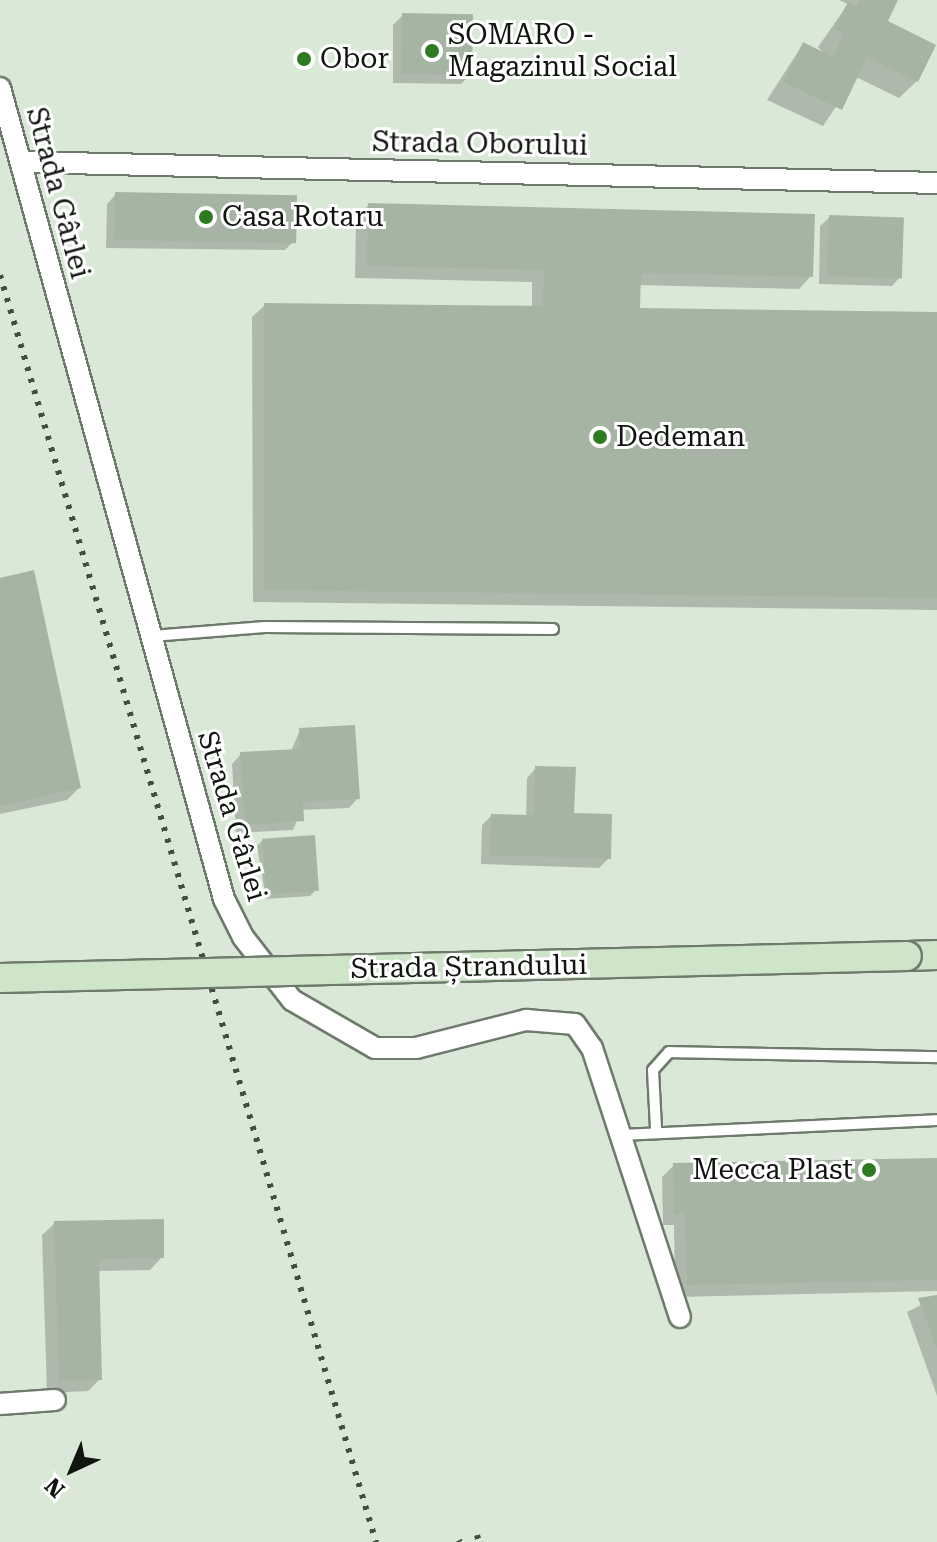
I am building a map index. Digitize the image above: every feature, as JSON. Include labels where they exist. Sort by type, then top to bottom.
[{"type":"main road","name":"Strada Ștrandului","points":[[0,978],[937,955]]},
{"type":"street","name":"Strada Gârlei","points":[[0,88],[224,899],[292,1000],[375,1048],[416,1048],[526,1020],[575,1024],[592,1048],[680,1317]]},
{"type":"street","name":"Strada Oborului","points":[[21,162],[937,183]]},
{"type":"street","points":[[0,1404],[55,1400]]},
{"type":"lane","points":[[150,636],[265,627],[553,629]]},
{"type":"lane","points":[[656,1128],[653,1070],[669,1052],[937,1057]]},
{"type":"lane","points":[[621,1135],[656,1128],[937,1120]]},
{"type":"building","points":[[860,0],[898,0],[888,21],[936,45],[918,82],[867,57],[842,110],[783,82],[803,42],[833,57],[844,34],[834,29],[848,2],[857,7]]},
{"type":"building","points":[[402,13],[473,14],[472,75],[401,74]]},
{"type":"building","name":"Casa Rotaru","points":[[115,192],[297,195],[296,243],[114,240]]},
{"type":"building","name":"Dedeman","points":[[368,203],[815,214],[813,277],[641,273],[640,308],[937,312],[937,598],[264,590],[264,303],[543,306],[544,270],[367,266]]},
{"type":"building","points":[[829,215],[904,218],[902,279],[827,276]]},
{"type":"building","points":[[34,570],[81,788],[0,806],[0,578]]},
{"type":"building","points":[[355,725],[360,799],[303,802],[304,821],[245,825],[240,752],[300,749],[299,728]]},
{"type":"building","points":[[535,766],[576,767],[574,813],[612,814],[611,859],[489,855],[491,814],[534,815]]},
{"type":"building","points":[[315,835],[319,891],[266,895],[262,839]]},
{"type":"building","points":[[937,1158],[937,1280],[687,1285],[685,1213],[674,1214],[673,1163]]},
{"type":"building","points":[[164,1219],[164,1258],[99,1259],[102,1380],[59,1381],[54,1221]]},
{"type":"building","points":[[937,1295],[937,1349],[918,1298]]},
{"type":"railway","points":[[0,275],[376,1542]]},
{"type":"railway","points":[[477,1535],[479,1542]]},
{"type":"place","name":"SOMARO - Magazinul Social","points":[[432,51]]},
{"type":"place","name":"Obor","points":[[304,59]]},
{"type":"place","name":"Casa Rotaru","points":[[206,217]]},
{"type":"place","name":"Dedeman","points":[[600,437]]},
{"type":"place","name":"Mecca Plast","points":[[869,1170]]}]
